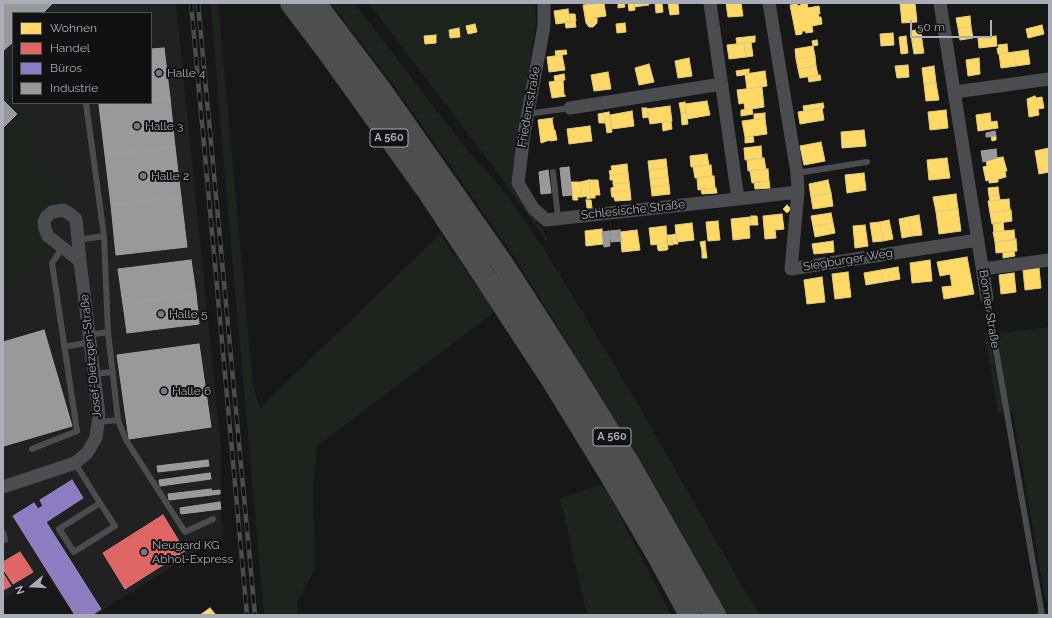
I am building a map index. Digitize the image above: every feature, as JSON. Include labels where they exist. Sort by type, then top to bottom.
[{"type":"highway","name":"A 560","points":[[291,3],[329,53],[427,190],[489,283],[552,380],[611,476],[659,558],[690,615]]},
{"type":"highway","name":"A 560","points":[[314,3],[383,93],[502,264],[628,462],[715,615]]},
{"type":"street","name":"Friedensstraße","points":[[533,208],[518,183],[527,114],[544,26],[544,3]]},
{"type":"street","points":[[710,3],[738,199]]},
{"type":"street","name":"Siegburger Weg","points":[[769,3],[797,173],[798,192],[791,269],[978,240]]},
{"type":"street","name":"Bonner Straße","points":[[940,3],[987,298]]},
{"type":"street","points":[[955,92],[1049,79]]},
{"type":"street","points":[[570,108],[722,84]]},
{"type":"street","name":"Schlesische Straße","points":[[533,208],[546,220],[798,192]]},
{"type":"street","name":"Josef-Dietzgen-Straße","points":[[3,488],[75,463],[87,453],[96,438],[99,415],[76,219],[63,210],[52,212],[47,216],[44,222],[48,236],[80,261]]},
{"type":"street","points":[[983,269],[1049,260]]},
{"type":"lane","points":[[86,104],[104,236],[108,332],[118,420],[126,440],[184,532],[213,519]]},
{"type":"lane","points":[[527,114],[570,108]]},
{"type":"lane","points":[[797,173],[867,162]]},
{"type":"lane","points":[[553,172],[558,218]]},
{"type":"lane","points":[[78,240],[104,236]]},
{"type":"lane","points":[[32,449],[77,431],[52,263],[63,248]]},
{"type":"lane","name":"Bonner Straße","points":[[987,298],[1041,615]]},
{"type":"lane","points":[[64,347],[108,332]]},
{"type":"lane","points":[[94,374],[113,372]]},
{"type":"lane","points":[[98,422],[118,420]]},
{"type":"lane","points":[[75,463],[115,526],[74,552],[59,529],[100,503]]},
{"type":"lane","points":[[3,532],[5,540]]},
{"type":"shaded area","points":[[3,3],[176,3],[221,449],[221,519],[224,534],[95,615],[73,615],[47,575],[3,599]]},
{"type":"shaded area","points":[[211,3],[218,3],[253,385],[260,408],[440,234],[494,312],[317,446],[313,488],[315,568],[297,603],[298,615],[264,615]]},
{"type":"shaded area","points":[[331,3],[354,3],[474,159],[489,173],[509,198],[544,249],[637,403],[760,615],[727,615],[640,460],[515,258],[394,86]]},
{"type":"shaded area","points":[[369,3],[535,3],[536,22],[513,181],[547,238],[548,243],[494,168]]},
{"type":"shaded area","points":[[12,56],[12,104],[30,104],[27,106],[35,162],[71,192],[72,205],[63,202],[55,202],[48,205],[43,210],[38,220],[40,233],[55,247],[3,292],[3,65]]},
{"type":"shaded area","points":[[1049,327],[1049,604],[1045,599],[1013,412],[998,414],[985,335]]},
{"type":"shaded area","points":[[604,484],[671,615],[587,615],[560,498]]},
{"type":"building: Wohnen","points":[[604,3],[606,16],[592,18],[592,22],[586,23],[583,5]]},
{"type":"building: Wohnen","points":[[618,3],[624,3],[625,7],[618,8]]},
{"type":"building: Wohnen","points":[[628,3],[634,3],[635,10],[629,11]]},
{"type":"building: Wohnen","points":[[634,3],[648,3],[649,5],[634,7]]},
{"type":"building: Wohnen","points":[[655,3],[662,3],[663,12],[656,13]]},
{"type":"building: Wohnen","points":[[668,3],[678,3],[679,14],[670,15]]},
{"type":"building: Wohnen","points":[[726,3],[741,3],[743,16],[728,17]]},
{"type":"building: Wohnen","points":[[801,3],[807,3],[808,8],[819,6],[820,14],[818,14],[819,17],[821,17],[822,24],[812,26],[813,32],[806,33],[805,31],[802,31],[802,34],[796,35],[790,5],[797,4],[798,6],[801,5]]},
{"type":"building: Wohnen","points":[[900,3],[915,3],[917,22],[902,23]]},
{"type":"building: Wohnen","points":[[568,9],[570,22],[556,24],[554,11]]},
{"type":"building: Wohnen","points":[[569,14],[575,14],[576,21],[570,22]]},
{"type":"building: Wohnen","points":[[970,16],[971,27],[958,28],[956,18]]},
{"type":"building: Wohnen","points":[[592,18],[597,18],[597,23],[593,27],[589,27],[586,23],[592,22]]},
{"type":"building: Wohnen","points":[[575,21],[576,27],[566,28],[565,22]]},
{"type":"building: Wohnen","points":[[625,23],[626,32],[617,33],[616,24]]},
{"type":"building: Wohnen","points":[[475,24],[477,32],[468,34],[466,26]]},
{"type":"building: Wohnen","points":[[1042,25],[1044,34],[1028,38],[1026,29]]},
{"type":"building: Wohnen","points":[[971,27],[973,38],[960,40],[958,28]]},
{"type":"building: Wohnen","points":[[459,28],[460,37],[450,38],[449,30]]},
{"type":"building: Wohnen","points":[[921,29],[922,41],[912,42],[911,31]]},
{"type":"building: Wohnen","points":[[893,33],[894,45],[881,46],[880,34]]},
{"type":"building: Wohnen","points":[[436,35],[436,43],[425,44],[424,36]]},
{"type":"building: Wohnen","points":[[755,36],[755,42],[737,44],[736,38]]},
{"type":"building: Wohnen","points":[[906,36],[908,53],[901,54],[899,37]]},
{"type":"building: Wohnen","points":[[996,36],[997,46],[979,48],[978,38]]},
{"type":"building: Wohnen","points":[[817,40],[818,45],[813,46],[812,41]]},
{"type":"building: Wohnen","points":[[922,41],[924,53],[914,54],[912,42]]},
{"type":"building: Wohnen","points":[[751,42],[753,56],[746,57],[744,43]]},
{"type":"building: Wohnen","points":[[744,43],[746,57],[729,59],[727,45]]},
{"type":"building: Wohnen","points":[[1007,44],[1008,53],[998,54],[998,45]]},
{"type":"building: Wohnen","points":[[813,46],[815,56],[796,59],[795,49]]},
{"type":"building: Wohnen","points":[[566,50],[567,54],[556,56],[555,51]]},
{"type":"building: Wohnen","points":[[1028,50],[1030,64],[1016,66],[1014,52]]},
{"type":"building: Wohnen","points":[[1014,52],[1016,66],[1001,68],[999,54]]},
{"type":"building: Wohnen","points":[[562,55],[565,70],[549,72],[547,57]]},
{"type":"building: Wohnen","points":[[815,56],[816,66],[798,69],[796,59]]},
{"type":"building: Wohnen","points":[[689,58],[692,76],[678,78],[675,61]]},
{"type":"building: Wohnen","points":[[979,58],[980,74],[968,76],[966,60]]},
{"type":"building: Wohnen","points":[[649,64],[654,82],[639,85],[635,68]]},
{"type":"building: Wohnen","points":[[908,65],[909,77],[897,78],[895,66]]},
{"type":"building: Wohnen","points":[[816,66],[818,75],[800,78],[798,69]]},
{"type":"building: Wohnen","points":[[934,66],[936,83],[924,84],[922,68]]},
{"type":"building: Wohnen","points":[[749,69],[749,74],[737,76],[736,71]]},
{"type":"building: Wohnen","points":[[765,71],[767,86],[747,89],[745,74]]},
{"type":"building: Wohnen","points":[[608,72],[611,89],[594,91],[591,75]]},
{"type":"building: Wohnen","points":[[564,74],[565,80],[555,81],[554,76]]},
{"type":"building: Wohnen","points":[[820,75],[821,80],[809,82],[808,77]]},
{"type":"building: Wohnen","points":[[563,80],[564,95],[566,96],[552,98],[549,82]]},
{"type":"building: Wohnen","points":[[936,83],[939,100],[926,101],[924,84]]},
{"type":"building: Wohnen","points":[[762,87],[764,107],[745,110],[744,103],[739,104],[737,90]]},
{"type":"building: Wohnen","points":[[1035,96],[1036,98],[1042,97],[1044,108],[1038,109],[1039,115],[1029,117],[1027,99]]},
{"type":"building: Wohnen","points":[[707,101],[710,115],[687,119],[685,104]]},
{"type":"building: Wohnen","points":[[685,102],[686,112],[681,113],[679,103]]},
{"type":"building: Wohnen","points":[[823,103],[824,108],[804,111],[803,106]]},
{"type":"building: Wohnen","points":[[670,106],[672,121],[650,124],[647,109]]},
{"type":"building: Wohnen","points":[[642,108],[647,108],[649,117],[643,118]]},
{"type":"building: Wohnen","points":[[822,108],[824,120],[800,124],[798,112]]},
{"type":"building: Wohnen","points":[[752,109],[753,114],[741,116],[741,110]]},
{"type":"building: Wohnen","points":[[946,110],[948,128],[930,130],[928,112]]},
{"type":"building: Wohnen","points":[[632,111],[634,126],[612,129],[610,115]]},
{"type":"building: Wohnen","points":[[609,112],[612,132],[607,133],[604,113]]},
{"type":"building: Wohnen","points":[[686,112],[688,124],[682,125],[681,113]]},
{"type":"building: Wohnen","points":[[604,113],[605,123],[599,123],[598,114]]},
{"type":"building: Wohnen","points":[[765,113],[765,118],[754,120],[754,114]]},
{"type":"building: Wohnen","points":[[990,113],[991,122],[997,121],[998,128],[978,131],[976,115]]},
{"type":"building: Wohnen","points":[[553,118],[557,140],[550,140],[541,143],[538,120]]},
{"type":"building: Wohnen","points":[[765,118],[767,134],[745,137],[742,121]]},
{"type":"building: Wohnen","points":[[671,121],[672,129],[663,131],[662,122]]},
{"type":"building: Wohnen","points":[[590,126],[592,141],[569,144],[567,129]]},
{"type":"building: Wohnen","points":[[864,130],[866,146],[842,148],[841,132]]},
{"type":"building: Wohnen","points":[[753,136],[754,142],[745,143],[745,137]]},
{"type":"building: Wohnen","points":[[991,136],[996,136],[996,140],[992,141]]},
{"type":"building: Wohnen","points":[[821,142],[825,161],[804,165],[800,146]]},
{"type":"building: Wohnen","points":[[761,146],[762,158],[745,160],[744,148]]},
{"type":"building: Wohnen","points":[[1049,148],[1049,172],[1039,174],[1035,151]]},
{"type":"building: Wohnen","points":[[707,154],[709,165],[691,167],[690,156]]},
{"type":"building: Wohnen","points":[[1003,157],[1007,171],[1005,171],[1006,177],[998,179],[998,182],[989,183],[989,180],[986,181],[983,167],[987,166],[986,160]]},
{"type":"building: Wohnen","points":[[764,158],[766,169],[748,171],[747,160]]},
{"type":"building: Wohnen","points":[[947,158],[950,178],[929,180],[927,160]]},
{"type":"building: Wohnen","points":[[666,159],[667,168],[649,170],[648,161]]},
{"type":"building: Wohnen","points":[[627,164],[628,173],[610,175],[609,171],[612,170],[611,166]]},
{"type":"building: Wohnen","points":[[711,165],[712,176],[695,178],[693,167]]},
{"type":"building: Wohnen","points":[[667,168],[668,177],[650,179],[649,170]]},
{"type":"building: Wohnen","points":[[768,169],[769,181],[752,183],[750,171]]},
{"type":"building: Wohnen","points":[[628,173],[629,182],[613,184],[613,180],[610,180],[610,175]]},
{"type":"building: Wohnen","points":[[864,173],[866,190],[847,193],[845,175]]},
{"type":"building: Wohnen","points":[[714,176],[715,188],[698,190],[697,178]]},
{"type":"building: Wohnen","points":[[668,177],[669,185],[651,187],[650,179]]},
{"type":"building: Wohnen","points":[[589,180],[598,180],[600,195],[595,195],[595,198],[591,198]]},
{"type":"building: Wohnen","points":[[589,180],[591,198],[587,199],[587,196],[582,197],[580,182]]},
{"type":"building: Wohnen","points":[[828,180],[831,193],[811,197],[809,184]]},
{"type":"building: Wohnen","points":[[769,181],[770,188],[755,189],[754,182]]},
{"type":"building: Wohnen","points":[[571,182],[580,182],[582,197],[577,197],[578,200],[573,200]]},
{"type":"building: Wohnen","points":[[629,182],[630,190],[611,192],[611,188],[614,187],[613,184]]},
{"type":"building: Wohnen","points":[[669,185],[670,194],[652,196],[651,187]]},
{"type":"building: Wohnen","points":[[998,187],[999,195],[989,196],[988,188]]},
{"type":"building: Wohnen","points":[[716,188],[717,193],[702,194],[701,189]]},
{"type":"building: Wohnen","points":[[630,190],[631,200],[615,201],[614,197],[612,197],[611,192]]},
{"type":"building: Wohnen","points":[[831,193],[833,206],[813,209],[811,197]]},
{"type":"building: Wohnen","points":[[956,194],[958,209],[936,212],[933,197]]},
{"type":"building: Wohnen","points":[[999,195],[1000,200],[990,201],[989,196]]},
{"type":"building: Wohnen","points":[[1009,199],[1010,210],[990,213],[988,201]]},
{"type":"building: Wohnen","points":[[586,200],[591,200],[592,208],[587,208]]},
{"type":"building: Wohnen","points":[[787,205],[791,209],[787,213],[783,209]]},
{"type":"building: Wohnen","points":[[958,209],[961,231],[939,234],[936,212]]},
{"type":"building: Wohnen","points":[[1011,210],[1012,221],[992,224],[990,213]]},
{"type":"building: Wohnen","points":[[831,213],[833,223],[813,226],[811,216]]},
{"type":"building: Wohnen","points":[[782,214],[784,229],[775,230],[776,238],[765,239],[763,216]]},
{"type":"building: Wohnen","points":[[919,215],[922,235],[912,236],[909,217]]},
{"type":"building: Wohnen","points":[[751,216],[757,216],[758,225],[751,225]]},
{"type":"building: Wohnen","points":[[750,217],[750,238],[733,240],[731,219]]},
{"type":"building: Wohnen","points":[[909,217],[912,236],[902,238],[899,219]]},
{"type":"building: Wohnen","points":[[889,220],[893,239],[883,241],[880,222]]},
{"type":"building: Wohnen","points":[[718,221],[720,240],[708,241],[706,222]]},
{"type":"building: Wohnen","points":[[880,222],[883,241],[873,242],[870,223]]},
{"type":"building: Wohnen","points":[[1003,222],[1004,231],[994,232],[993,223]]},
{"type":"building: Wohnen","points":[[692,223],[694,240],[677,242],[675,225]]},
{"type":"building: Wohnen","points":[[833,223],[835,233],[815,237],[813,226]]},
{"type":"building: Wohnen","points":[[865,225],[868,246],[855,248],[853,226]]},
{"type":"building: Wohnen","points":[[666,226],[667,243],[651,245],[649,228]]},
{"type":"building: Wohnen","points":[[602,229],[603,244],[586,246],[585,231]]},
{"type":"building: Wohnen","points":[[637,230],[640,250],[622,252],[620,232]]},
{"type":"building: Wohnen","points":[[1014,230],[1015,240],[995,242],[993,232]]},
{"type":"building: Wohnen","points":[[676,234],[678,244],[672,244],[671,235]]},
{"type":"building: Wohnen","points":[[667,235],[671,235],[673,245],[668,245]]},
{"type":"building: Wohnen","points":[[1016,239],[1017,251],[996,253],[995,242]]},
{"type":"building: Wohnen","points":[[705,241],[706,251],[702,251],[700,242]]},
{"type":"building: Wohnen","points":[[833,241],[834,252],[814,254],[812,244]]},
{"type":"building: Wohnen","points":[[667,243],[667,250],[658,250],[657,244]]},
{"type":"building: Wohnen","points":[[702,251],[706,251],[707,258],[702,258]]},
{"type":"building: Wohnen","points":[[1014,251],[1015,256],[1003,258],[1003,252]]},
{"type":"building: Wohnen","points":[[967,257],[974,294],[944,299],[942,287],[952,286],[950,274],[940,276],[937,262]]},
{"type":"building: Wohnen","points":[[930,260],[932,281],[912,283],[910,263]]},
{"type":"building: Wohnen","points":[[898,267],[900,279],[883,282],[881,270]]},
{"type":"building: Wohnen","points":[[1039,268],[1041,288],[1025,290],[1023,270]]},
{"type":"building: Wohnen","points":[[881,270],[883,282],[866,285],[864,273]]},
{"type":"building: Wohnen","points":[[848,272],[851,297],[835,299],[832,274]]},
{"type":"building: Wohnen","points":[[1014,273],[1016,292],[1001,294],[999,275]]},
{"type":"building: Wohnen","points":[[822,277],[825,302],[807,304],[804,280]]},
{"type":"building: Wohnen","points":[[210,608],[216,615],[200,615]]},
{"type":"building: Handel","name":"Neugard KG Abhol-Express","points":[[163,515],[185,551],[125,589],[103,553]]},
{"type":"building: Handel","points":[[20,552],[33,572],[13,584],[3,569],[3,562]]},
{"type":"building: Handel","points":[[3,573],[11,586],[3,590]]},
{"type":"building: Büros","points":[[72,480],[83,498],[46,522],[101,609],[92,615],[75,615],[13,516],[34,503],[38,509],[43,506],[40,500]]},
{"type":"building: Industrie","points":[[3,3],[53,3],[44,12],[12,12],[12,43],[3,51]]},
{"type":"building: Industrie","name":"Halle 4","points":[[164,48],[170,98],[152,100],[152,49]]},
{"type":"building: Industrie","name":"Halle 3","points":[[170,98],[175,147],[105,155],[99,105],[152,104],[152,100]]},
{"type":"building: Industrie","points":[[3,100],[17,114],[3,128]]},
{"type":"building: Industrie","points":[[995,131],[996,136],[986,137],[986,133]]},
{"type":"building: Industrie","name":"Halle 2","points":[[175,147],[181,197],[111,205],[105,155]]},
{"type":"building: Industrie","points":[[996,149],[997,158],[983,162],[981,151]]},
{"type":"building: Industrie","points":[[569,167],[572,195],[563,196],[560,168]]},
{"type":"building: Industrie","points":[[548,170],[551,193],[541,194],[539,172]]},
{"type":"building: Industrie","points":[[181,197],[187,247],[116,255],[111,205]]},
{"type":"building: Industrie","points":[[620,230],[621,241],[611,242],[610,231]]},
{"type":"building: Industrie","points":[[609,231],[610,246],[604,247],[602,232]]},
{"type":"building: Industrie","points":[[191,260],[196,294],[123,304],[118,269]]},
{"type":"building: Industrie","name":"Halle 5","points":[[196,294],[199,324],[127,333],[123,304]]},
{"type":"building: Industrie","points":[[44,330],[72,426],[4,446],[3,342]]},
{"type":"building: Industrie","name":"Halle 6","points":[[199,344],[211,427],[129,439],[117,355]]},
{"type":"building: Industrie","points":[[208,460],[209,466],[158,472],[157,466]]},
{"type":"building: Industrie","points":[[210,473],[211,479],[160,486],[159,480]]},
{"type":"building: Industrie","points":[[211,489],[211,491],[220,490],[220,494],[169,500],[168,494]]},
{"type":"building: Industrie","points":[[220,502],[221,509],[181,514],[180,508]]},
{"type":"railway","points":[[191,3],[247,615]]},
{"type":"railway","points":[[198,3],[255,615]]},
{"type":"place","name":"Halle 4","points":[[159,73]]},
{"type":"place","name":"Halle 3","points":[[137,126]]},
{"type":"place","name":"Halle 2","points":[[143,176]]},
{"type":"place","name":"Halle 5","points":[[161,314]]},
{"type":"place","name":"Halle 6","points":[[164,391]]},
{"type":"place","name":"Neugard KG Abhol-Express","points":[[144,552]]}]
